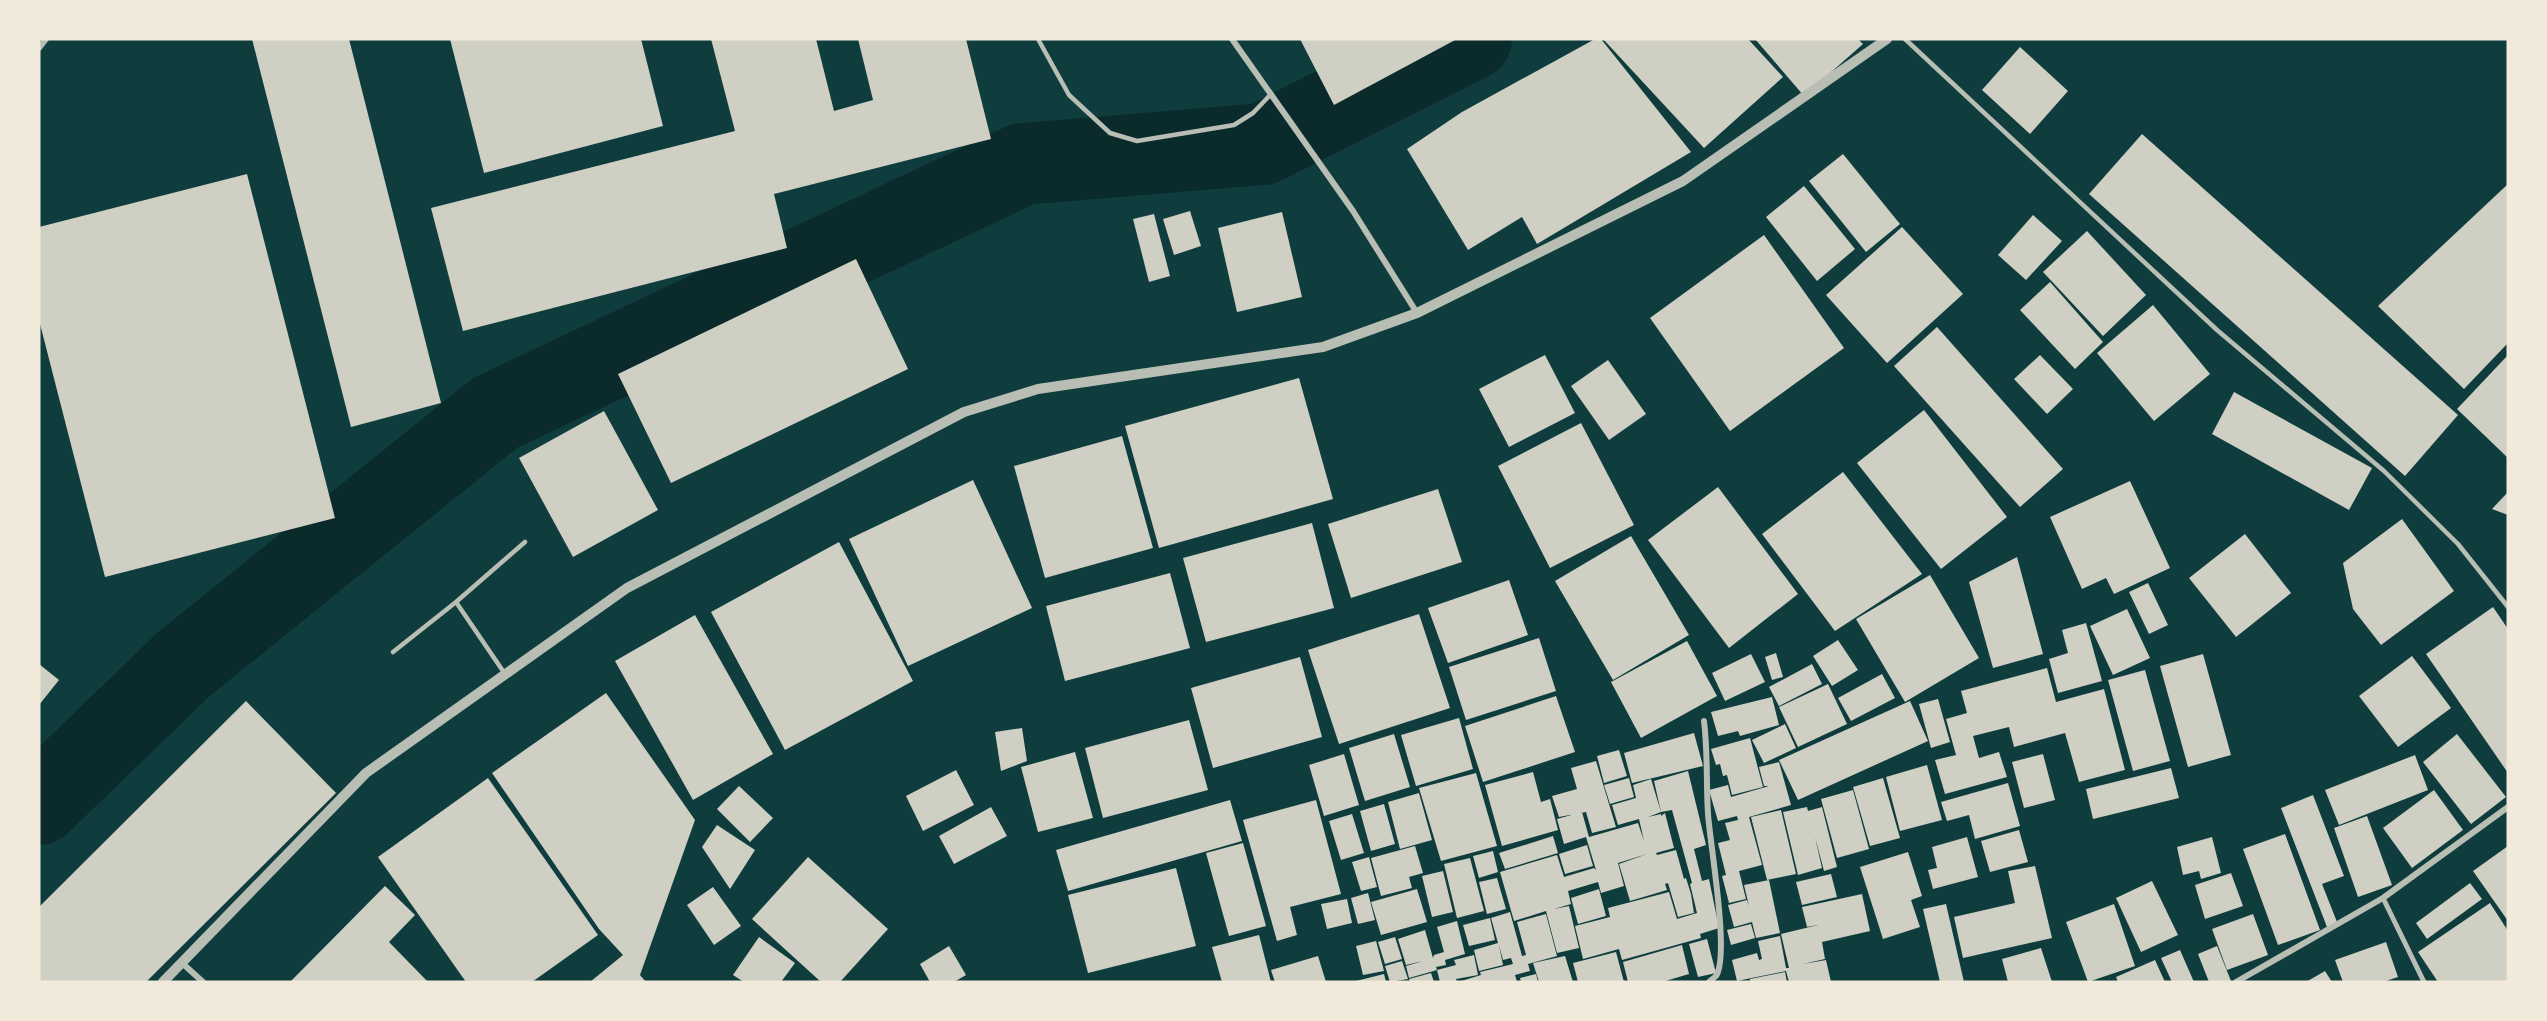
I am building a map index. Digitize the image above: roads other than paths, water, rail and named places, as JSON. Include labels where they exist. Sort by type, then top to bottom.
[{"type":"street","points":[[39,48],[46,39]]},
{"type":"street","points":[[1232,39],[1353,211],[1417,313]]},
{"type":"street","points":[[163,982],[366,773],[627,588],[964,412],[1038,389],[1323,347],[1417,313],[1683,181],[1887,39]]},
{"type":"street","points":[[1704,722],[1708,755],[1708,813],[1718,895],[1720,951],[1716,976],[1709,982]]},
{"type":"street","points":[[2236,982],[2383,898],[2508,807]]},
{"type":"street","points":[[2383,898],[2424,982]]},
{"type":"street","points":[[182,963],[203,982]]},
{"type":"lane","points":[[1038,39],[1069,95],[1110,133],[1137,141],[1234,125],[1253,112],[1271,94]]},
{"type":"lane","points":[[1905,39],[2217,330],[2384,471],[2458,544],[2508,607]]},
{"type":"lane","points":[[393,652],[456,602],[525,542]]},
{"type":"lane","points":[[456,602],[505,675]]},
{"type":"waterway","points":[[39,804],[184,664],[495,413],[1023,164],[1263,144],[1471,39]]}]
